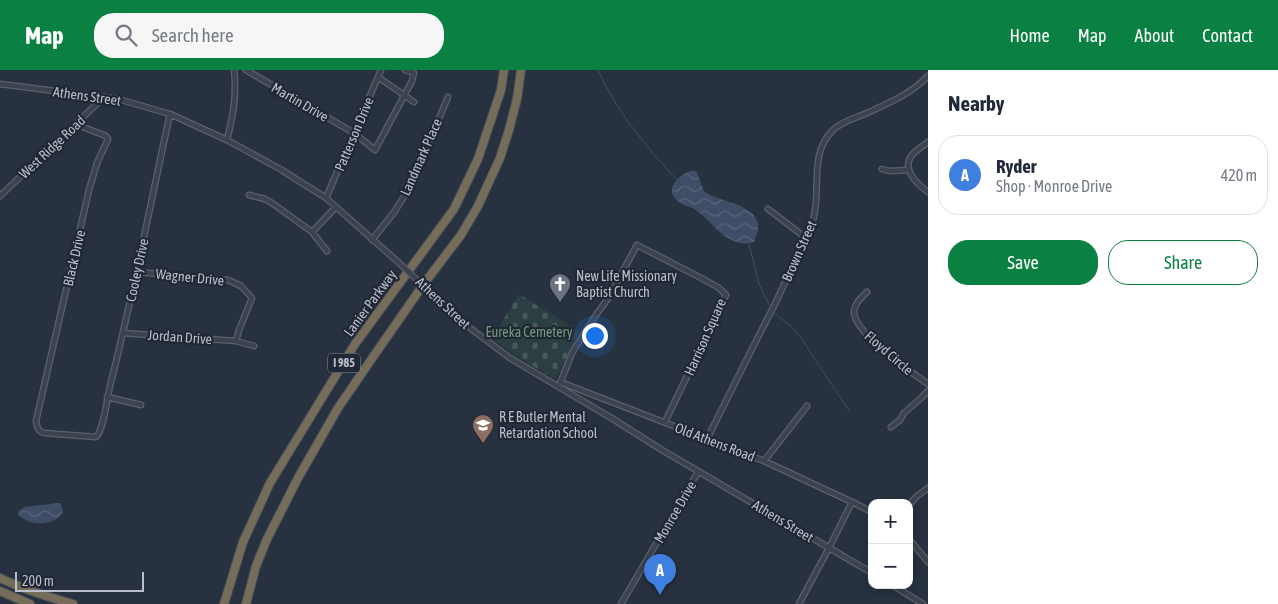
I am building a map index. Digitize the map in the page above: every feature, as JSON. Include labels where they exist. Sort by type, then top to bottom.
[{"type":"highway","name":"Lanier Parkway","points":[[224,604],[243,542],[270,483],[356,344],[454,210],[478,159],[501,90],[504,70]]},
{"type":"highway","name":"I 985","points":[[246,604],[256,566],[267,539],[298,478],[338,408],[423,285],[461,235],[478,206],[500,158],[509,130],[517,99],[521,70]]},
{"type":"highway","points":[[0,578],[57,602],[73,604]]},
{"type":"highway","points":[[0,591],[22,604]]},
{"type":"highway","points":[[0,591],[30,604]]},
{"type":"street","points":[[227,140],[234,110],[236,86],[234,70]]},
{"type":"street","name":"Martin Drive","points":[[246,70],[354,133],[375,150],[405,96]]},
{"type":"street","name":"Patterson Drive","points":[[326,198],[381,70]]},
{"type":"street","points":[[405,70],[414,73],[405,96]]},
{"type":"street","name":"Brown Street","points":[[707,439],[780,293],[813,221],[816,207],[818,162],[827,136],[840,124],[906,94],[917,87],[928,76]]},
{"type":"street","points":[[378,77],[414,102]]},
{"type":"street","name":"Athens Street","points":[[0,84],[118,99],[170,114],[227,140],[280,169],[326,198],[466,325],[510,358],[698,472],[868,571]]},
{"type":"street","name":"West Ridge Road","points":[[0,196],[104,97]]},
{"type":"street","name":"Landmark Place","points":[[372,240],[395,211],[411,185],[448,97]]},
{"type":"street","name":"Cooley Drive","points":[[102,425],[170,114]]},
{"type":"street","name":"Black Drive","points":[[75,124],[108,138],[97,163],[89,190],[36,427],[44,433],[96,437],[102,425]]},
{"type":"street","points":[[928,142],[913,154],[909,167],[915,181],[928,192]]},
{"type":"street","points":[[882,169],[889,171],[910,170]]},
{"type":"street","points":[[249,195],[265,198],[312,232],[326,251]]},
{"type":"street","points":[[312,232],[336,207]]},
{"type":"street","points":[[768,209],[806,238]]},
{"type":"street","name":"Harrison Square","points":[[560,381],[572,353],[610,297],[637,245],[703,279],[719,288],[726,295],[665,422]]},
{"type":"street","name":"Wagner Drive","points":[[136,272],[228,280],[242,286],[252,298],[236,340]]},
{"type":"street","name":"Floyd Circle","points":[[867,292],[857,302],[854,310],[855,318],[876,344],[893,359],[928,384]]},
{"type":"street","name":"Jordan Drive","points":[[123,333],[236,340],[254,346]]},
{"type":"street","points":[[557,386],[560,381]]},
{"type":"street","name":"Old Athens Road","points":[[560,381],[764,461],[868,510]]},
{"type":"street","points":[[892,427],[928,390]]},
{"type":"street","points":[[107,397],[141,405]]},
{"type":"street","points":[[764,461],[807,406]]},
{"type":"street","name":"Monroe Drive","points":[[621,604],[698,472]]},
{"type":"street","points":[[913,500],[928,488]]},
{"type":"street","points":[[798,604],[852,502]]},
{"type":"street","points":[[913,544],[928,562]]},
{"type":"street","points":[[899,589],[923,604]]},
{"type":"green space","name":"Eureka Cemetery","points":[[519,294],[580,332],[555,379],[514,355],[492,338]]},
{"type":"water","points":[[690,171],[696,171],[704,191],[712,196],[741,206],[753,214],[758,223],[754,242],[742,243],[723,235],[695,209],[681,204],[674,198],[672,189],[674,184],[681,176]]},
{"type":"water","points":[[59,503],[63,512],[53,521],[30,522],[19,516],[18,512],[24,507]]},
{"type":"waterway","points":[[598,70],[623,115],[654,155],[677,180]]},
{"type":"waterway","points":[[749,244],[759,284],[770,306]]},
{"type":"waterway","points":[[774,313],[794,329],[802,339],[850,412]]},
{"type":"place","name":"New Life Missionary Baptist Church","points":[[560,303]]},
{"type":"place","name":"R E Butler Mental Retardation School","points":[[483,444]]},
{"type":"place","name":"Ryder","points":[[660,595]]}]
